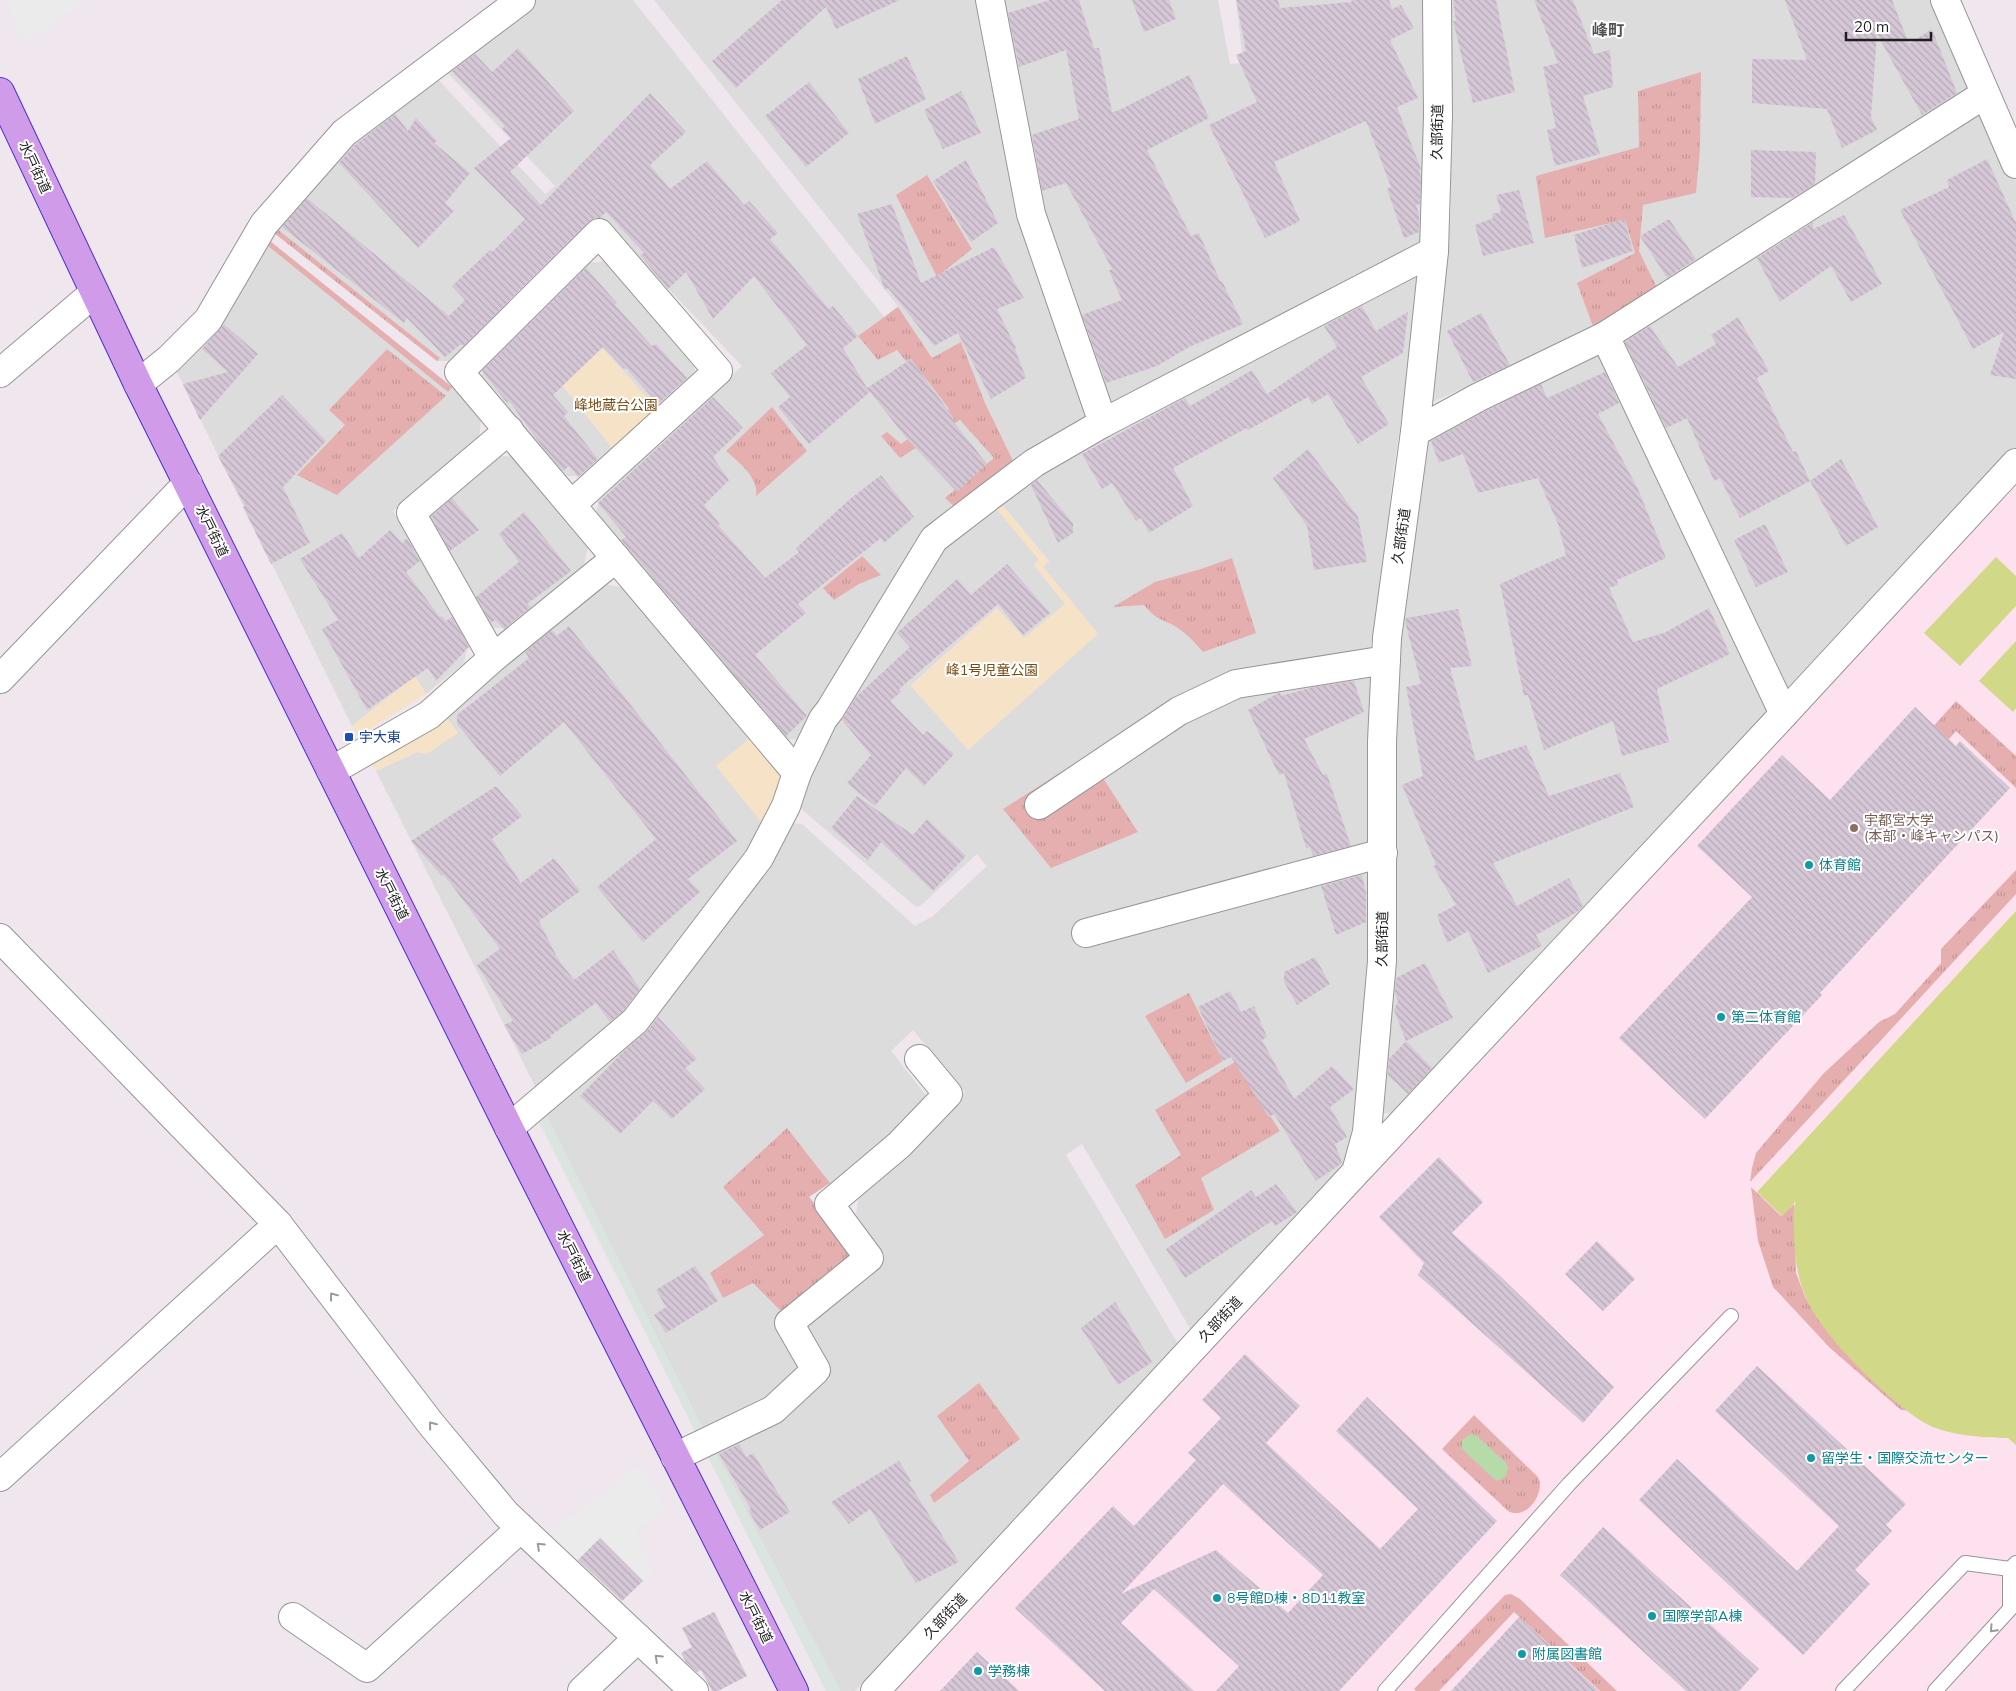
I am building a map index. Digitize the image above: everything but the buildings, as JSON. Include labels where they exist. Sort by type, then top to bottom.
[{"type":"highway","name":"水戸街道","points":[[0,92],[138,384],[509,1128],[794,1691]]},
{"type":"street","points":[[138,384],[169,359],[208,320],[264,224],[344,133],[521,0]]},
{"type":"street","points":[[990,0],[1031,214],[1102,423]]},
{"type":"street","name":"久部街道","points":[[875,1691],[1356,1172],[1367,1132],[1382,970],[1382,741],[1387,638],[1415,432],[1434,252],[1438,116],[1437,0]]},
{"type":"street","points":[[1945,0],[2016,164]]},
{"type":"street","points":[[1415,432],[1479,397],[1605,336],[1985,94]]},
{"type":"street","points":[[572,504],[718,370],[599,233],[459,372],[797,773]]},
{"type":"street","points":[[509,1128],[635,1021],[759,858],[786,806],[797,773],[823,719],[934,539],[1034,463],[1102,423],[1434,252]]},
{"type":"street","points":[[0,374],[94,293]]},
{"type":"street","points":[[1605,336],[1784,714]]},
{"type":"street","points":[[493,658],[411,513],[509,430]]},
{"type":"street","points":[[1356,1172],[1784,714],[2016,462]]},
{"type":"street","points":[[0,679],[188,484]]},
{"type":"street","points":[[331,770],[429,715],[493,658],[616,558]]},
{"type":"street","points":[[1039,805],[1180,711],[1236,684],[1386,660]]},
{"type":"street","points":[[1086,933],[1383,853]]},
{"type":"street","points":[[0,938],[278,1224],[431,1424],[506,1514],[694,1691]]},
{"type":"street","points":[[675,1457],[773,1410],[816,1370],[789,1323],[868,1258],[829,1204],[899,1145],[948,1094],[919,1059]]},
{"type":"street","points":[[0,1477],[278,1224]]},
{"type":"street","points":[[293,1617],[367,1668],[521,1528]]},
{"type":"street","points":[[582,1691],[638,1638]]},
{"type":"lane","points":[[1385,1691],[1569,1484],[1731,1316]]},
{"type":"lane","points":[[1843,1691],[1964,1563],[2013,1566],[2010,1610],[1935,1691]]},
{"type":"shaded area","points":[[6,0],[88,0],[23,42]]},
{"type":"shaded area","points":[[527,0],[633,0],[884,317],[898,306],[654,0],[979,0],[1094,416],[971,495],[802,739],[782,740],[595,518],[599,499],[742,366],[601,218],[448,361],[437,361],[269,229],[292,196],[432,73],[545,194],[555,186],[441,66]]},
{"type":"shaded area","points":[[995,0],[1218,0],[1230,64],[1243,63],[1236,0],[1426,0],[1427,241],[1411,251],[1409,248],[1333,286],[1334,290],[1117,406],[1100,400],[1037,211]]},
{"type":"shaded area","points":[[1449,0],[1933,0],[1971,88],[1594,329],[1428,404],[1451,212]]},
{"type":"shaded area","points":[[1983,108],[2016,182],[2016,448],[1783,694],[1617,339]]},
{"type":"shaded area","points":[[265,237],[458,392],[481,419],[479,440],[393,511],[468,642],[464,663],[426,694],[415,676],[352,726],[172,362]]},
{"type":"shaded area","points":[[611,261],[697,352],[695,372],[657,408],[602,348],[563,386],[613,449],[583,476],[563,476],[482,383],[482,359],[587,263]]},
{"type":"shaded area","points":[[1425,266],[1393,473],[1380,595],[1370,649],[1237,692],[1372,666],[1373,956],[1351,1161],[1191,1330],[1082,1144],[1066,1155],[1178,1344],[855,1691],[840,1691],[713,1448],[775,1419],[830,1379],[805,1335],[805,1320],[884,1255],[856,1214],[859,1197],[965,1092],[913,1030],[891,1051],[928,1098],[837,1190],[829,1183],[809,1196],[854,1254],[784,1320],[811,1368],[771,1402],[706,1435],[545,1112],[789,823],[802,824],[915,926],[933,916],[987,866],[977,854],[920,906],[916,907],[799,807],[819,749],[939,545],[996,503],[1039,560],[1034,565],[1065,604],[1024,639],[997,608],[911,685],[1098,634],[1043,567],[1049,561],[999,501],[1023,483],[1193,383]]},
{"type":"shaded area","points":[[1601,347],[1773,712],[1398,1114],[1377,1113],[1393,682],[1423,432]]},
{"type":"shaded area","points":[[495,455],[513,457],[588,546],[584,565],[507,628],[485,628],[425,510]]},
{"type":"shaded area","name":"宇都宮大学 (本部・峰キャンパス)","points":[[2016,476],[2016,1691],[896,1691],[1346,1205]]},
{"type":"shaded area","points":[[1996,557],[2016,576],[2016,606],[1960,666],[1924,633]]},
{"type":"shaded area","points":[[603,584],[625,588],[750,738],[762,823],[750,853],[619,1024],[538,1092],[376,771],[458,733],[443,713]]},
{"type":"shaded area","points":[[2016,641],[2016,708],[2013,712],[1979,681]]},
{"type":"shaded area","points":[[2016,911],[2016,1445],[2008,1438],[1964,1435],[1931,1426],[1892,1399],[1857,1366],[1814,1313],[1800,1282],[1794,1240],[1793,1216],[1796,1201],[1782,1216],[1757,1192]]},
{"type":"shaded area","points":[[545,1112],[706,1435],[840,1691],[826,1691],[538,1120]]},
{"type":"shaded area","points":[[1470,1434],[1477,1436],[1506,1463],[1508,1467],[1506,1476],[1498,1481],[1493,1478],[1462,1449],[1462,1440]]},
{"type":"shaded area","points":[[642,1464],[664,1509],[637,1531],[653,1574],[643,1581],[601,1538],[574,1564],[542,1537]]},
{"type":"green space","points":[[1701,72],[1700,149],[1696,193],[1643,205],[1639,251],[1658,290],[1594,329],[1577,283],[1635,253],[1625,220],[1545,238],[1536,176],[1639,147],[1638,91]]},
{"type":"green space","points":[[927,175],[972,249],[937,277],[896,195]]},
{"type":"green space","points":[[272,225],[440,358],[437,361],[269,229]]},
{"type":"green space","points":[[265,237],[452,387],[448,392],[262,241]]},
{"type":"green space","points":[[898,307],[932,358],[961,342],[985,403],[1016,467],[956,508],[945,498],[994,458],[960,420],[900,458],[881,436],[887,432],[901,444],[949,409],[911,359],[906,361],[897,350],[878,360],[858,336]]},
{"type":"green space","name":"峰地蔵台公園","points":[[602,348],[657,408],[613,449],[563,385]]},
{"type":"green space","points":[[387,349],[446,396],[337,495],[297,475],[345,425],[329,410]]},
{"type":"green space","points":[[772,407],[807,451],[756,496],[756,489],[751,476],[726,451]]},
{"type":"green space","name":"峰1号児童公園","points":[[994,495],[1049,562],[1043,567],[1098,634],[968,750],[911,686],[997,608],[1024,638],[1065,604],[1034,565],[1039,560],[989,500]]},
{"type":"green space","points":[[862,556],[881,575],[859,584],[834,600],[823,588]]},
{"type":"green space","points":[[1232,558],[1256,633],[1203,652],[1193,640],[1173,625],[1154,615],[1144,605],[1113,607],[1155,582]]},
{"type":"green space","points":[[415,676],[426,694],[358,736],[352,726]]},
{"type":"green space","points":[[1956,701],[2016,756],[2016,788],[1956,731],[1872,827],[1856,813]]},
{"type":"green space","points":[[443,713],[458,733],[427,754],[416,752],[376,771],[369,759]]},
{"type":"green space","points":[[750,738],[780,775],[780,787],[762,823],[716,766]]},
{"type":"green space","points":[[1088,755],[1138,832],[1051,868],[1003,809]]},
{"type":"green space","points":[[2016,870],[2016,894],[1750,1182],[1756,1153],[1824,1073],[1879,1022],[1895,1014],[1941,963],[1941,949]]},
{"type":"green space","points":[[1189,993],[1223,1061],[1186,1083],[1145,1016]]},
{"type":"green space","points":[[1235,1062],[1280,1131],[1201,1178],[1214,1210],[1165,1239],[1135,1185],[1181,1155],[1155,1110]]},
{"type":"green space","points":[[787,1128],[830,1183],[809,1197],[854,1254],[787,1317],[753,1283],[723,1298],[710,1273],[764,1235],[723,1187]]},
{"type":"green space","points":[[1751,1187],[1781,1216],[1794,1204],[1796,1273],[1806,1299],[1920,1411],[1901,1410],[1829,1347],[1773,1287],[1758,1241]]},
{"type":"green space","points":[[979,1383],[1020,1439],[934,1503],[930,1495],[969,1461],[937,1416]]},
{"type":"green space","points":[[1474,1415],[1538,1477],[1540,1483],[1537,1497],[1528,1509],[1515,1513],[1508,1511],[1442,1449]]},
{"type":"green space","points":[[1511,1594],[1520,1599],[1617,1691],[1600,1691],[1514,1612],[1439,1691],[1416,1691],[1414,1689],[1505,1595]]},
{"type":"place","name":"宇大東","points":[[349,737]]},
{"type":"place","name":"宇都宮大学 (本部・峰キャンパス)","points":[[1854,828]]},
{"type":"place","name":"体育館","points":[[1809,865]]},
{"type":"place","name":"第二体育館","points":[[1721,1017]]},
{"type":"place","name":"留学生・国際交流センター","points":[[1811,1458]]},
{"type":"place","name":"8号館D棟・8D11教室","points":[[1217,1598]]},
{"type":"place","name":"国際学部A棟","points":[[1652,1616]]},
{"type":"place","name":"附属図書館","points":[[1522,1654]]},
{"type":"place","name":"学務棟","points":[[978,1671]]},
{"type":"district","name":"峰町","points":[[1608,30]]}]
